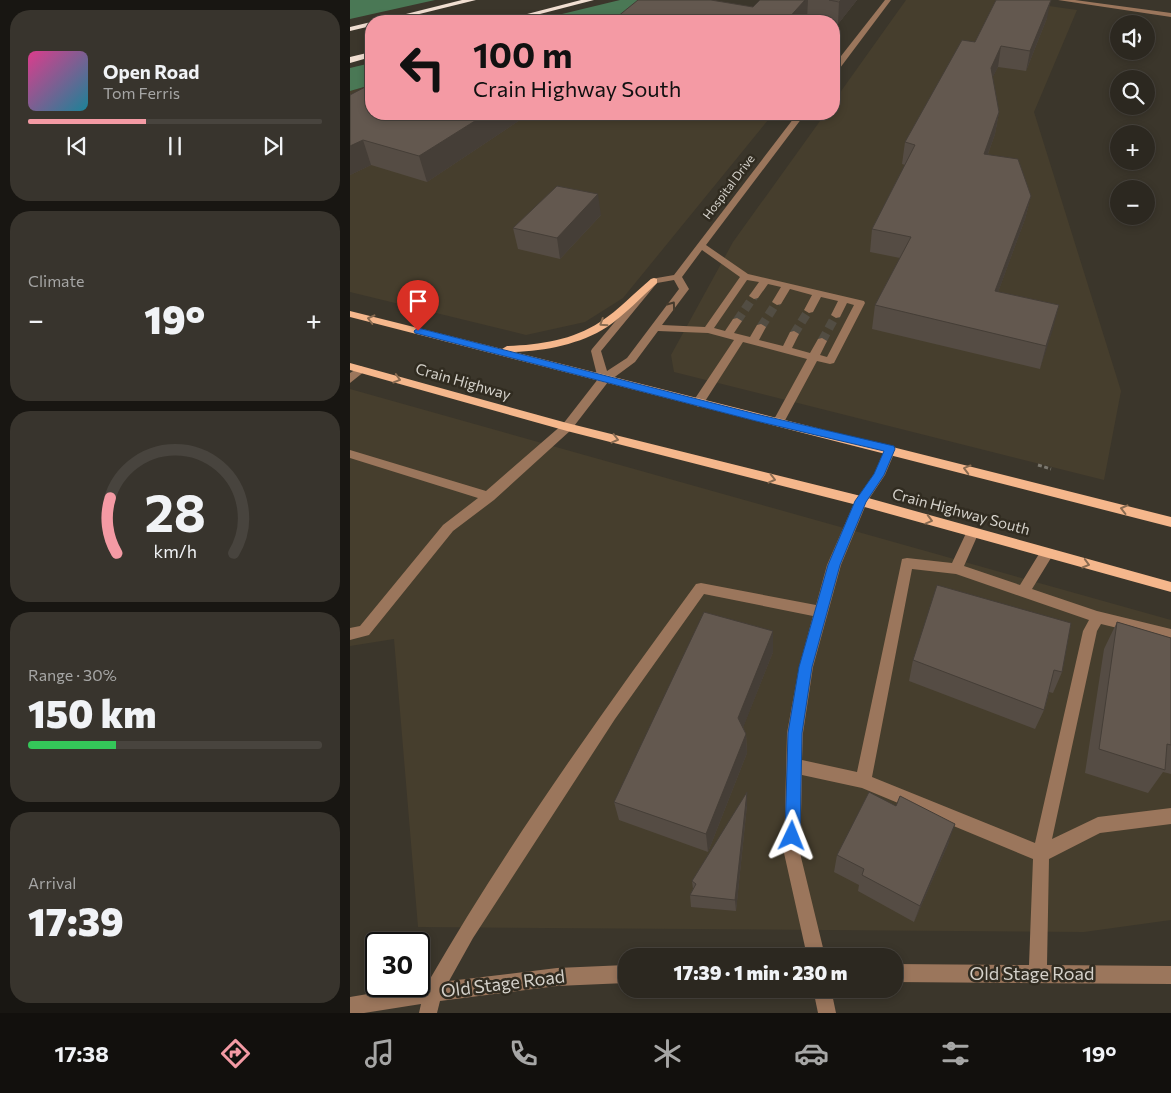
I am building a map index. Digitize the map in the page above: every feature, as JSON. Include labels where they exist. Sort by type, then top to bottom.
[{"type":"highway","points":[[408,15],[472,0]]},
{"type":"highway","points":[[529,15],[590,0]]},
{"type":"highway","points":[[350,29],[365,25]]},
{"type":"highway","points":[[350,60],[365,56]]},
{"type":"main road","points":[[487,349],[520,349],[554,344],[582,334],[603,325],[654,281]]},
{"type":"main road","points":[[350,314],[756,418],[890,449],[1171,522]]},
{"type":"main road","name":"Crain Highway","points":[[356,368],[568,427]]},
{"type":"main road","name":"Crain Highway South","points":[[568,427],[861,501],[1171,587]]},
{"type":"street","points":[[840,62],[888,0]]},
{"type":"street","points":[[1060,0],[1171,15]]},
{"type":"street","name":"Hospital Drive","points":[[677,277],[796,120]]},
{"type":"street","points":[[655,328],[708,330],[830,360],[860,303],[744,276],[702,245]]},
{"type":"street","points":[[708,330],[744,276]]},
{"type":"street","points":[[357,632],[448,528],[490,496],[568,427],[604,379],[631,360],[684,289],[677,277],[654,281],[596,351],[604,379]]},
{"type":"street","points":[[754,296],[765,281]]},
{"type":"street","points":[[777,302],[787,286]]},
{"type":"street","points":[[809,310],[818,293]]},
{"type":"street","points":[[836,315],[844,299]]},
{"type":"street","points":[[728,335],[737,321]]},
{"type":"street","points":[[752,341],[761,327]]},
{"type":"street","points":[[786,349],[794,334]]},
{"type":"street","points":[[698,403],[740,338]]},
{"type":"street","points":[[778,423],[822,341]]},
{"type":"street","points":[[350,379],[356,368]]},
{"type":"street","points":[[814,948],[792,853],[795,733],[806,667],[834,565],[861,501],[879,475],[890,449]]},
{"type":"street","points":[[350,454],[490,496]]},
{"type":"street","points":[[956,569],[973,532]]},
{"type":"street","points":[[1023,593],[1047,553]]},
{"type":"street","points":[[863,781],[907,563],[956,569],[1097,617],[1171,636]]},
{"type":"street","points":[[428,1013],[433,992],[467,932],[600,730],[701,588],[821,612]]},
{"type":"street","points":[[1038,974],[1041,854],[1090,631],[1097,617]]},
{"type":"street","points":[[795,766],[863,781],[1041,854],[1098,825],[1171,816]]},
{"type":"street","name":"Old Stage Road","points":[[903,973],[1171,976]]},
{"type":"street","name":"Old Stage Road","points":[[350,1006],[433,992],[574,975],[618,974]]},
{"type":"street","points":[[824,998],[827,1013]]},
{"type":"shaded area","points":[[906,0],[1008,0],[1077,10],[1034,112],[1121,391],[1104,480],[674,372],[671,355],[733,242],[821,120],[840,120],[840,93]]},
{"type":"shaded area","points":[[365,87],[365,120],[768,120],[623,298],[585,322],[526,335],[350,292],[350,91]]},
{"type":"shaded area","points":[[350,389],[1171,620],[1171,920],[1084,932],[418,927],[394,639],[350,646]]},
{"type":"green space","points":[[350,0],[435,0],[365,15],[350,19]]},
{"type":"green space","points":[[620,0],[691,0],[632,15],[558,15]]},
{"type":"green space","points":[[365,64],[365,87],[350,91],[350,68]]},
{"type":"building","points":[[638,0],[711,0],[753,7],[760,0],[805,0],[791,15],[619,15]]},
{"type":"building","points":[[996,0],[1051,0],[1030,51],[1001,46],[991,68],[999,112],[984,154],[1018,159],[1031,196],[995,291],[1059,305],[1046,346],[875,305],[911,237],[872,229],[915,145],[905,142],[962,40],[975,42]]},
{"type":"building","points":[[365,87],[365,120],[476,120],[419,156],[363,140],[350,146],[350,95]]},
{"type":"building","points":[[557,186],[598,194],[557,238],[513,228]]},
{"type":"building","points":[[937,585],[1071,623],[1062,672],[1054,670],[1044,710],[913,660]]},
{"type":"building","points":[[704,612],[773,631],[738,718],[746,734],[706,834],[614,802]]},
{"type":"building","points":[[1117,622],[1171,638],[1171,745],[1167,744],[1165,770],[1099,749]]},
{"type":"building","points":[[747,792],[735,900],[690,895],[696,884],[692,881]]},
{"type":"building","points":[[869,792],[896,806],[900,796],[955,824],[920,906],[862,875],[864,869],[837,855]]},
{"type":"tunnel","points":[[737,321],[754,296]]},
{"type":"tunnel","points":[[761,327],[777,302]]},
{"type":"tunnel","points":[[794,334],[809,310]]},
{"type":"tunnel","points":[[822,341],[836,315]]},
{"type":"route","points":[[418,331],[756,418],[890,449],[879,475],[861,501],[834,565],[806,667],[795,733],[792,836]]}]
